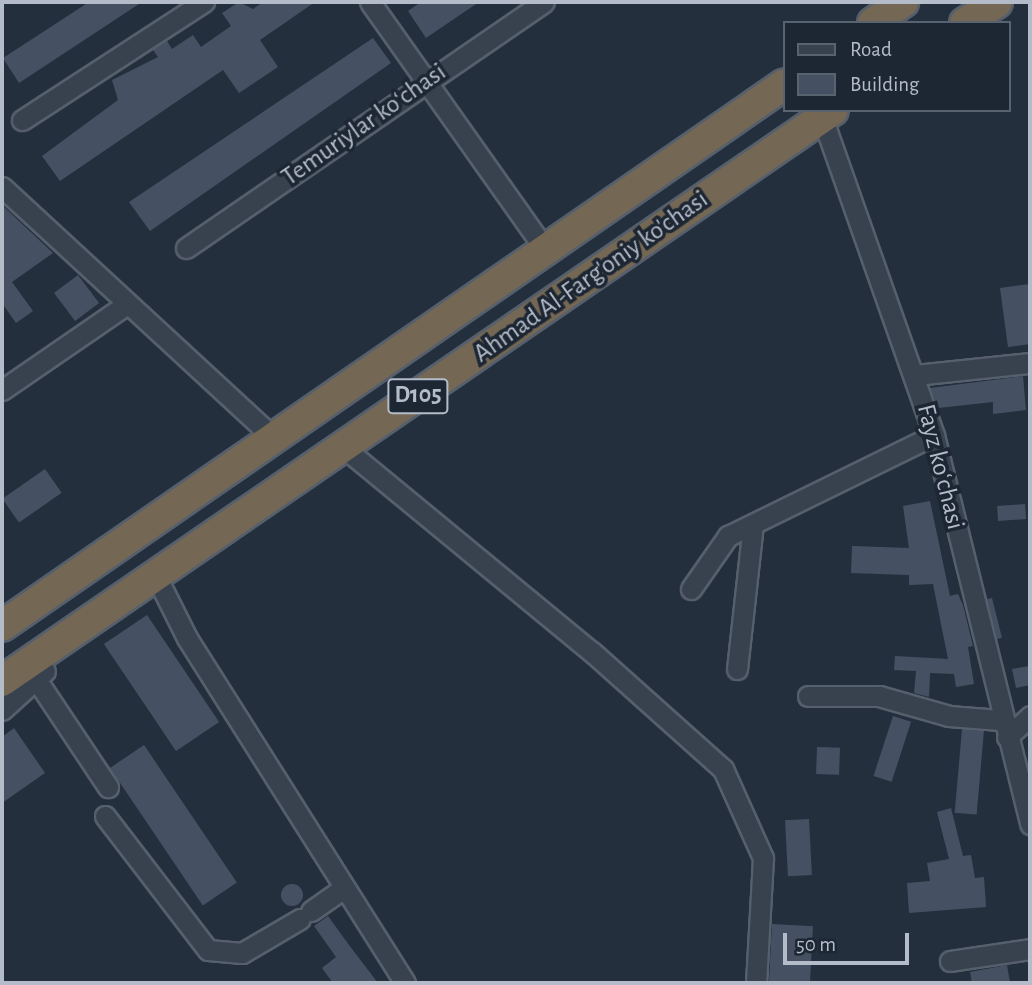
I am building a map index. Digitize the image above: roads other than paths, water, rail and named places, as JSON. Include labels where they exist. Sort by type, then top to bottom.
[{"type":"highway","points":[[876,21],[903,2]]},
{"type":"highway","points":[[968,21],[997,2]]},
{"type":"highway","name":"Ahmad Al-Farg'oniy ko'chasi","points":[[2,626],[783,85]]},
{"type":"highway","name":"Ahmad Al-Farg'oniy ko'chasi","points":[[2,681],[32,672],[62,643],[156,576],[828,114]]},
{"type":"street","points":[[22,120],[204,2]]},
{"type":"street","points":[[370,2],[546,251]]},
{"type":"street","name":"Temuriylar koʻchasi","points":[[186,248],[544,2]]},
{"type":"street","name":"Fayz koʻchasi","points":[[828,114],[934,435],[1004,728],[1030,824]]},
{"type":"street","points":[[2,188],[274,438]]},
{"type":"street","points":[[2,390],[127,304]]},
{"type":"street","points":[[915,375],[1030,363]]},
{"type":"street","points":[[691,589],[728,536],[934,435]]},
{"type":"street","points":[[342,447],[592,652],[723,769],[763,859],[756,983]]},
{"type":"street","points":[[737,669],[753,525]]},
{"type":"street","points":[[156,576],[187,638],[343,889],[405,983]]},
{"type":"street","points":[[2,710],[32,672],[108,787]]},
{"type":"street","points":[[808,696],[879,696],[1004,728],[1030,716]]},
{"type":"street","points":[[105,816],[208,950],[242,953],[343,889]]},
{"type":"street","points":[[950,961],[1030,949]]}]
